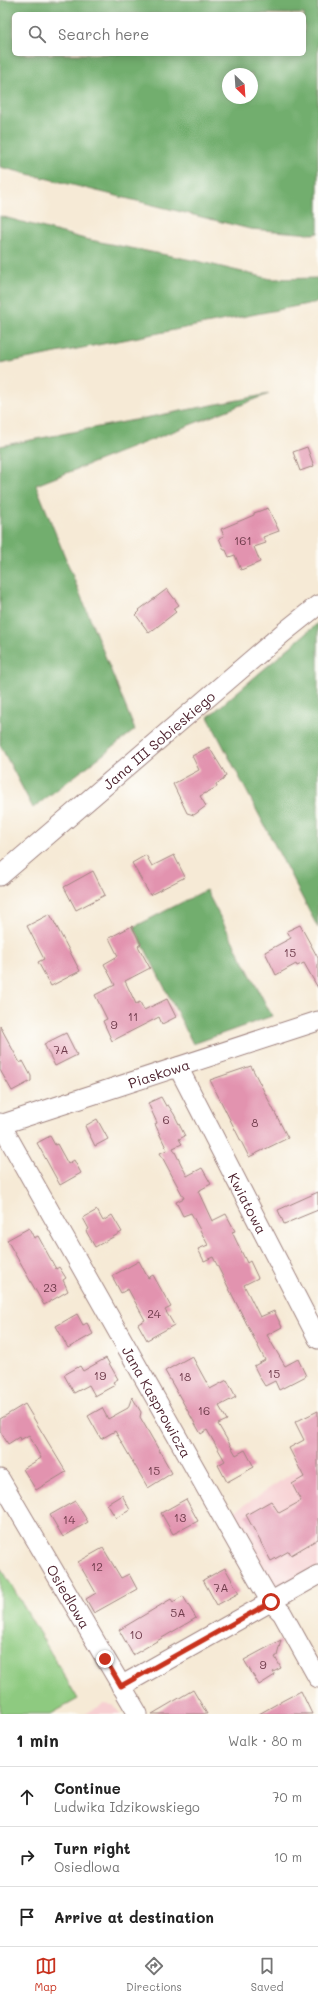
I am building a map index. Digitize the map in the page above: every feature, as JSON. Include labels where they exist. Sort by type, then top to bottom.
[{"type":"street","name":"Jana III Sobieskiego","points":[[0,876],[278,637],[318,605]]},
{"type":"street","name":"Piaskowa","points":[[0,1124],[318,1021]]},
{"type":"street","name":"Kwiatowa","points":[[178,1067],[318,1339]]},
{"type":"street","name":"Jana Kasprowicza","points":[[0,1124],[271,1602],[282,1613],[318,1678]]},
{"type":"street","name":"Osiedlowa","points":[[0,1479],[138,1714]]},
{"type":"street","points":[[121,1686],[318,1575]]},
{"type":"shaded area","points":[[318,1456],[318,1567],[275,1592],[232,1513]]},
{"type":"shaded area","points":[[104,1704],[112,1705],[122,1714],[85,1714]]},
{"type":"green space","points":[[0,0],[318,0],[318,233],[312,234],[250,229],[0,167]]},
{"type":"green space","points":[[0,216],[85,239],[197,261],[271,279],[318,278],[318,302],[0,364]]},
{"type":"green space","points":[[269,394],[36,485],[135,730],[33,808],[0,745],[0,446]]},
{"type":"green space","points":[[318,623],[318,928],[208,717]]},
{"type":"green space","points":[[206,890],[272,1016],[193,1044],[134,927]]},
{"type":"green space","points":[[0,1566],[78,1699],[51,1714],[0,1714]]},
{"type":"building","points":[[307,447],[314,466],[300,471],[293,452]]},
{"type":"building","points":[[268,508],[279,531],[263,537],[266,543],[254,547],[260,562],[241,570],[235,555],[229,557],[226,550],[224,550],[219,538],[224,536],[221,529]]},
{"type":"building","points":[[167,589],[179,605],[173,609],[176,612],[149,633],[136,615],[140,611],[139,610]]},
{"type":"building","points":[[209,747],[226,775],[223,780],[216,784],[217,787],[200,796],[206,806],[194,815],[187,813],[173,784],[199,770],[192,756]]},
{"type":"building","points":[[146,855],[152,866],[174,855],[185,877],[150,895],[132,863]]},
{"type":"building","points":[[93,871],[105,895],[76,910],[64,887]]},
{"type":"building","points":[[50,914],[80,971],[51,986],[38,962],[44,959],[27,926]]},
{"type":"building","points":[[300,925],[318,958],[318,988],[304,963],[297,966],[296,964],[276,975],[265,952],[291,938],[287,931]]},
{"type":"building","points":[[132,926],[141,944],[138,946],[150,968],[125,981],[136,1004],[140,1002],[144,1010],[167,999],[176,1017],[162,1024],[159,1017],[112,1041],[103,1021],[107,1019],[95,995],[115,985],[104,964],[118,956],[109,938]]},
{"type":"building","points":[[0,1026],[20,1063],[23,1061],[31,1076],[31,1081],[12,1091],[0,1070]]},
{"type":"building","points":[[66,1033],[77,1055],[55,1066],[44,1044]]},
{"type":"building","points":[[251,1066],[288,1138],[249,1157],[210,1080]]},
{"type":"building","points":[[161,1097],[166,1106],[168,1105],[174,1114],[185,1136],[179,1139],[182,1144],[173,1148],[187,1176],[202,1168],[211,1184],[198,1191],[212,1221],[226,1214],[235,1231],[232,1232],[247,1263],[250,1261],[258,1278],[244,1285],[260,1317],[274,1311],[282,1327],[267,1335],[285,1366],[298,1359],[306,1376],[279,1390],[275,1381],[265,1386],[260,1378],[254,1366],[265,1360],[213,1257],[204,1261],[198,1249],[208,1245],[191,1213],[183,1216],[176,1202],[184,1198],[160,1153],[167,1150],[155,1124],[157,1123],[148,1103]]},
{"type":"building","points":[[97,1119],[108,1139],[95,1146],[85,1126]]},
{"type":"building","points":[[50,1136],[55,1145],[57,1144],[68,1164],[74,1160],[81,1173],[60,1185],[37,1143]]},
{"type":"building","points":[[318,1192],[318,1210],[284,1224],[278,1210]]},
{"type":"building","points":[[97,1210],[103,1221],[112,1215],[122,1232],[95,1247],[86,1231],[89,1229],[83,1218]]},
{"type":"building","points":[[29,1228],[34,1238],[38,1236],[56,1269],[59,1267],[66,1278],[63,1280],[68,1291],[44,1305],[7,1240]]},
{"type":"building","points":[[139,1261],[148,1278],[153,1275],[171,1307],[165,1310],[174,1325],[147,1340],[138,1324],[145,1320],[128,1289],[121,1293],[112,1276]]},
{"type":"building","points":[[77,1314],[83,1325],[87,1323],[93,1334],[68,1348],[56,1326]]},
{"type":"building","points":[[192,1356],[210,1389],[227,1380],[236,1397],[219,1406],[227,1420],[218,1424],[236,1455],[245,1450],[254,1467],[227,1482],[218,1465],[225,1461],[207,1430],[201,1434],[165,1371]]},
{"type":"building","points":[[106,1358],[118,1379],[113,1382],[115,1385],[95,1396],[89,1385],[74,1393],[64,1375],[80,1366],[83,1371]]},
{"type":"building","points":[[132,1397],[141,1412],[140,1417],[172,1473],[148,1488],[115,1431],[101,1439],[88,1416],[102,1408],[108,1419],[128,1408]]},
{"type":"building","points":[[25,1404],[66,1472],[36,1490],[23,1469],[41,1458],[29,1435],[20,1440],[19,1437],[8,1444],[0,1431],[0,1419]]},
{"type":"building","points":[[318,1411],[318,1539],[291,1555],[289,1551],[271,1561],[246,1515],[271,1501],[279,1513],[301,1501],[292,1484],[304,1477],[289,1448],[304,1440],[295,1422]]},
{"type":"building","points":[[122,1495],[130,1510],[116,1518],[107,1504]]},
{"type":"building","points":[[186,1499],[198,1521],[173,1534],[161,1513]]},
{"type":"building","points":[[75,1501],[88,1522],[63,1537],[50,1515]]},
{"type":"building","points":[[103,1548],[121,1578],[129,1574],[137,1589],[94,1613],[86,1599],[96,1593],[78,1562]]},
{"type":"building","points":[[225,1568],[239,1593],[217,1605],[203,1580]]},
{"type":"building","points":[[183,1596],[196,1618],[133,1655],[119,1630],[171,1599],[173,1602]]},
{"type":"building","points":[[281,1640],[277,1656],[275,1657],[281,1668],[273,1672],[275,1675],[259,1685],[244,1660]]},
{"type":"building","points":[[193,1690],[207,1714],[152,1714]]},
{"type":"building","points":[[301,1691],[312,1714],[259,1714],[282,1701]]},
{"type":"route","points":[[105,1659],[121,1686],[271,1602]]}]
